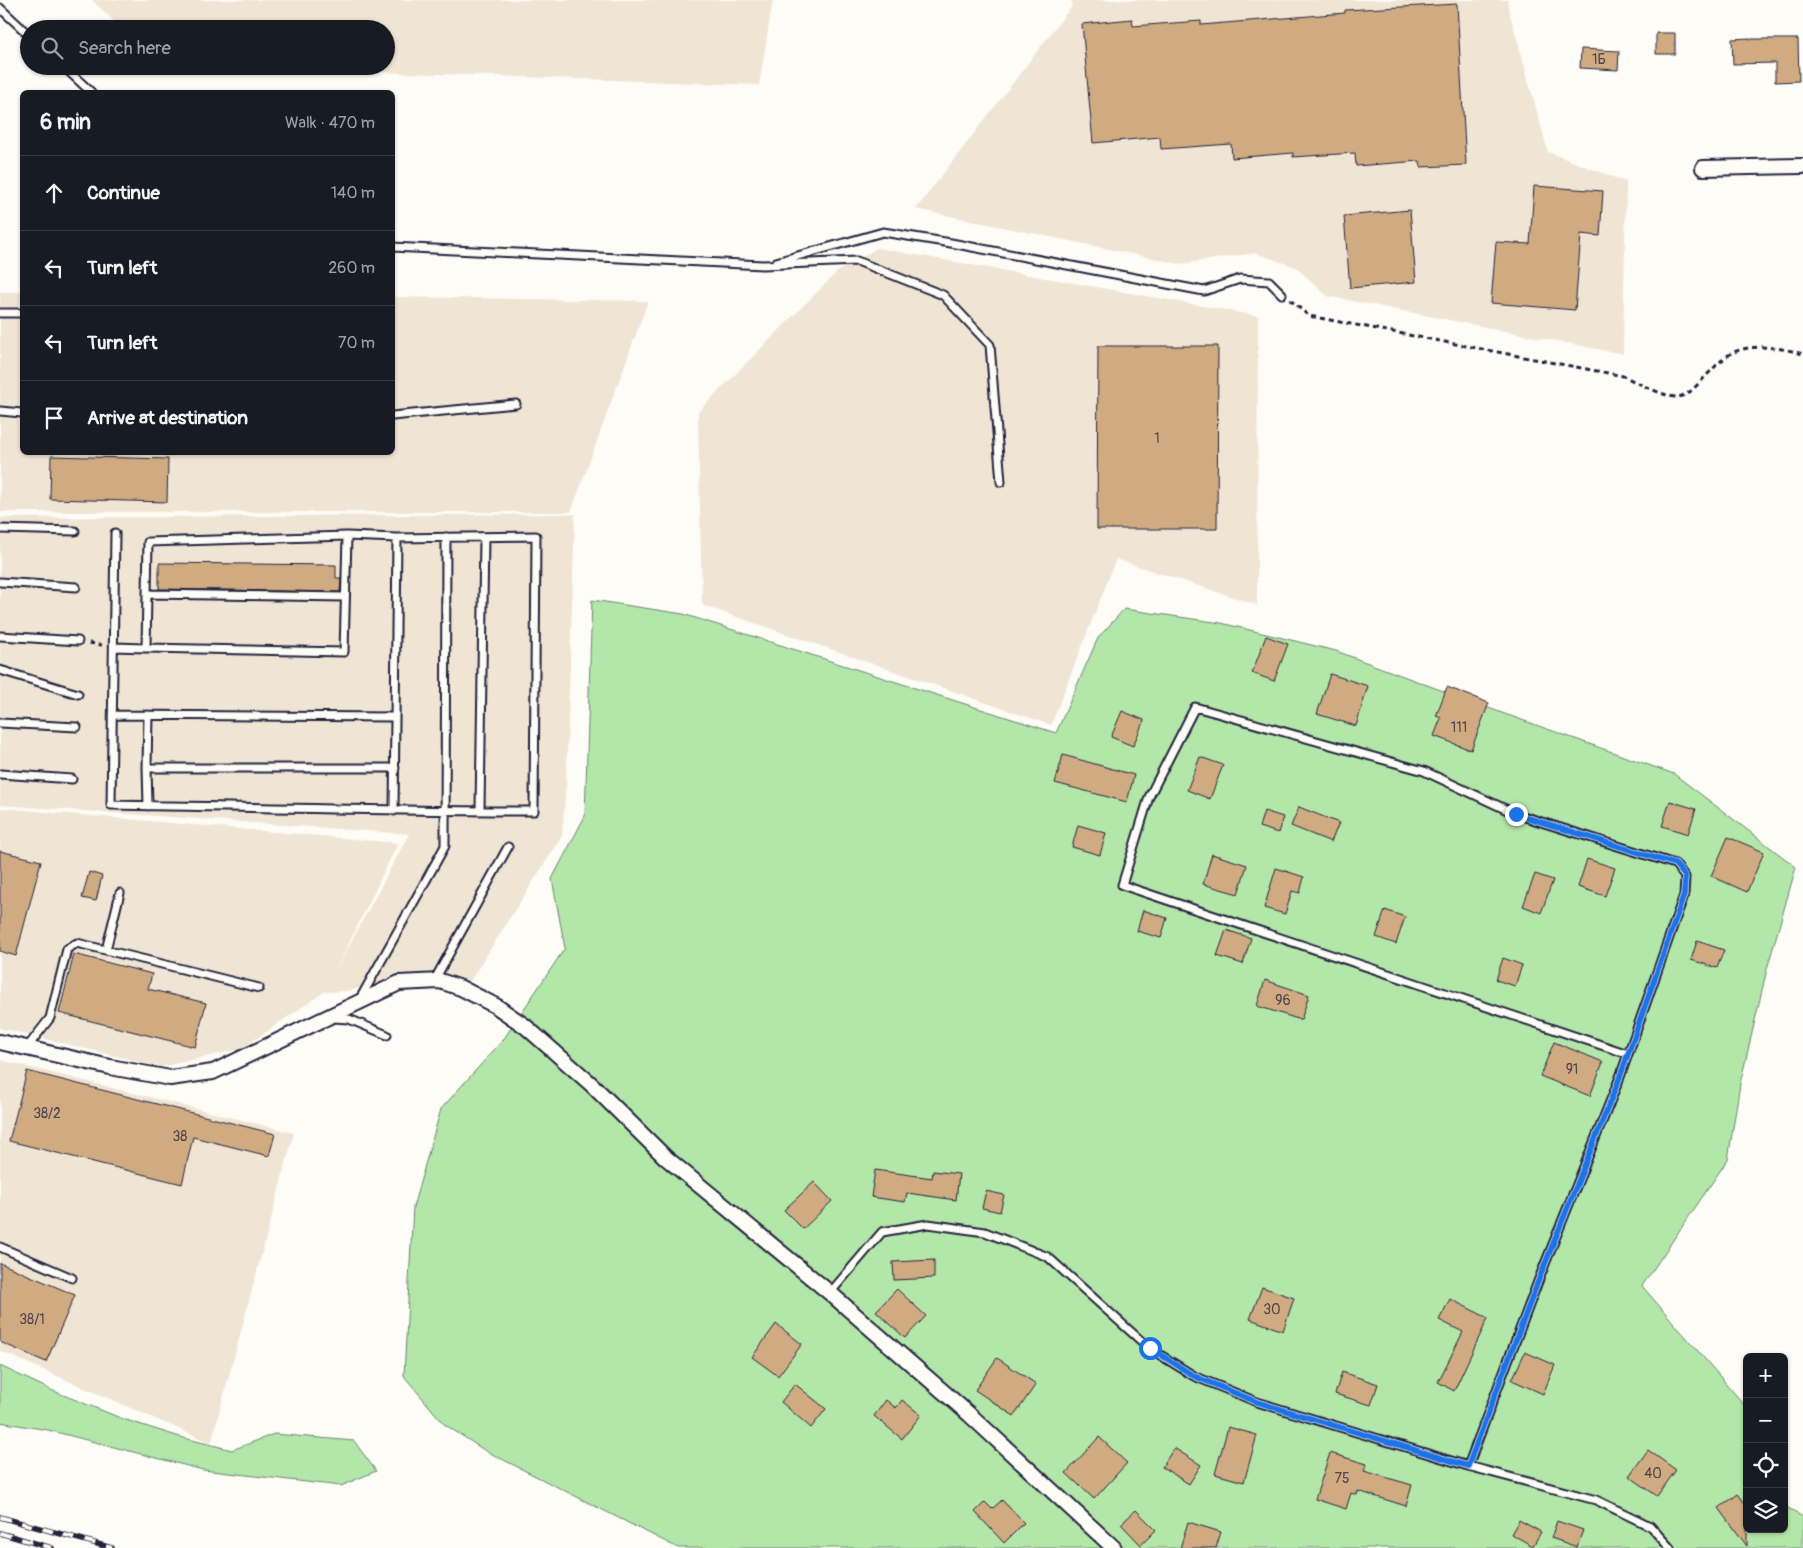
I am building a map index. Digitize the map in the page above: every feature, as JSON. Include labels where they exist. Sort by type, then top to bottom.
[{"type":"street","points":[[1703,168],[1803,166]]},
{"type":"street","points":[[0,1042],[110,1067],[170,1078],[213,1072],[399,983],[440,981],[470,993],[496,1006],[525,1026],[592,1084],[665,1157],[830,1293],[970,1415],[1114,1548]]},
{"type":"lane","points":[[0,8],[20,27]]},
{"type":"lane","points":[[73,75],[89,90]]},
{"type":"lane","points":[[763,265],[883,232],[1204,291],[1240,279],[1268,280],[1282,294]]},
{"type":"lane","points":[[395,247],[763,265],[858,261],[943,295],[990,345],[1001,482]]},
{"type":"lane","points":[[0,313],[20,312]]},
{"type":"lane","points":[[395,416],[516,404]]},
{"type":"lane","points":[[0,411],[20,413]]},
{"type":"lane","points":[[0,529],[75,531]]},
{"type":"lane","points":[[115,533],[111,805],[534,811],[536,536],[397,538],[347,536],[148,542],[146,648]]},
{"type":"lane","points":[[114,647],[344,652],[347,536]]},
{"type":"lane","points":[[358,1003],[445,846],[446,537]]},
{"type":"lane","points":[[480,811],[484,537]]},
{"type":"lane","points":[[394,810],[397,538]]},
{"type":"lane","points":[[0,582],[76,587]]},
{"type":"lane","points":[[147,594],[345,597]]},
{"type":"lane","points":[[0,636],[78,642]]},
{"type":"lane","points":[[0,670],[78,694]]},
{"type":"lane","points":[[1468,1466],[1539,1279],[1628,1054],[1684,895],[1685,876],[1675,864],[1516,814],[1424,771],[1195,707],[1148,797],[1122,885],[1628,1054]]},
{"type":"lane","points":[[113,715],[395,717]]},
{"type":"lane","points":[[148,715],[148,806]]},
{"type":"lane","points":[[0,723],[77,727]]},
{"type":"lane","points":[[147,768],[395,768]]},
{"type":"lane","points":[[0,774],[72,779]]},
{"type":"lane","points":[[434,981],[508,847]]},
{"type":"lane","points":[[106,950],[120,893]]},
{"type":"lane","points":[[26,1049],[50,1018],[67,949],[77,943],[260,988]]},
{"type":"lane","points":[[327,1018],[349,1019],[387,1035]]},
{"type":"lane","points":[[830,1293],[882,1232],[928,1224],[984,1232],[1048,1257],[1150,1348],[1194,1376],[1257,1402],[1468,1466],[1596,1500],[1650,1526],[1670,1548]]},
{"type":"lane","points":[[0,1247],[72,1278]]},
{"type":"path","points":[[1282,294],[1309,316],[1623,376],[1668,396],[1677,397],[1689,393],[1722,360],[1736,351],[1758,348],[1786,349],[1803,354]]},
{"type":"path","points":[[78,642],[114,647]]},
{"type":"shaded area","points":[[92,0],[773,0],[759,85],[395,73],[395,20],[113,20]]},
{"type":"shaded area","points":[[1072,0],[1508,0],[1507,3],[1548,152],[1626,182],[1623,354],[1327,296],[1296,267],[1255,253],[1181,264],[916,209],[1072,6]]},
{"type":"shaded area","points":[[877,248],[1258,316],[1257,605],[1116,559],[1051,725],[702,605],[698,412],[837,272]]},
{"type":"shaded area","points":[[0,292],[20,292],[20,455],[395,455],[395,297],[648,301],[571,512],[0,512]]},
{"type":"shaded area","points":[[575,514],[566,784],[562,836],[470,981],[440,975],[395,980],[346,991],[324,992],[241,1049],[160,1067],[0,1028],[0,808],[398,843],[334,974],[409,834],[0,805],[0,518]]},
{"type":"shaded area","points":[[0,1060],[294,1133],[211,1443],[0,1351]]},
{"type":"green space","points":[[592,600],[683,614],[1056,733],[1098,638],[1124,609],[1221,623],[1336,651],[1674,774],[1796,867],[1767,969],[1740,1084],[1728,1159],[1642,1286],[1743,1403],[1743,1533],[1788,1533],[1788,1509],[1803,1517],[1803,1548],[678,1548],[484,1450],[444,1424],[404,1376],[413,1207],[441,1109],[503,1040],[565,948],[552,879],[585,816]]},
{"type":"green space","points":[[0,1366],[51,1390],[123,1419],[180,1437],[232,1450],[274,1434],[354,1441],[376,1471],[341,1486],[203,1470],[48,1430],[0,1422]]},
{"type":"building","points":[[1457,4],[1466,165],[1421,167],[1420,161],[1356,166],[1355,153],[1293,157],[1293,153],[1232,158],[1231,144],[1161,149],[1160,137],[1093,143],[1082,24],[1132,19],[1133,26],[1201,21],[1201,25],[1345,13],[1345,10]]},
{"type":"building","points":[[1656,33],[1675,33],[1675,54],[1656,54]]},
{"type":"building","points":[[1732,39],[1798,39],[1799,81],[1775,82],[1775,63],[1733,64]]},
{"type":"building","points":[[1581,49],[1619,51],[1618,70],[1580,68]]},
{"type":"building","points":[[1534,186],[1603,191],[1600,236],[1581,234],[1575,310],[1491,303],[1496,242],[1530,244]]},
{"type":"building","points":[[1410,210],[1416,282],[1350,288],[1344,216]]},
{"type":"building","points":[[1098,346],[1218,346],[1217,529],[1097,529]]},
{"type":"building","points":[[51,456],[168,459],[167,502],[50,499]]},
{"type":"building","points":[[159,563],[336,565],[336,578],[341,578],[340,592],[159,589]]},
{"type":"building","points":[[1266,636],[1288,644],[1274,681],[1252,673]]},
{"type":"building","points":[[1330,674],[1368,686],[1356,726],[1317,714]]},
{"type":"building","points":[[1447,687],[1489,703],[1471,750],[1434,736],[1441,718],[1436,716]]},
{"type":"building","points":[[1122,711],[1144,720],[1133,746],[1111,737]]},
{"type":"building","points":[[1063,755],[1134,775],[1127,802],[1055,783]]},
{"type":"building","points":[[1200,757],[1223,765],[1210,799],[1187,790]]},
{"type":"building","points":[[1670,801],[1696,809],[1688,834],[1662,826]]},
{"type":"building","points":[[1299,807],[1339,823],[1331,842],[1291,826]]},
{"type":"building","points":[[1264,811],[1283,817],[1278,833],[1259,827]]},
{"type":"building","points":[[1078,825],[1106,833],[1100,855],[1072,847]]},
{"type":"building","points":[[1728,837],[1764,852],[1747,892],[1711,876]]},
{"type":"building","points":[[0,851],[41,861],[16,956],[0,951]]},
{"type":"building","points":[[1212,854],[1247,865],[1238,894],[1203,884]]},
{"type":"building","points":[[1587,859],[1615,868],[1605,896],[1578,887]]},
{"type":"building","points":[[1276,868],[1304,877],[1300,893],[1292,891],[1285,914],[1264,908]]},
{"type":"building","points":[[89,872],[102,876],[96,901],[82,898]]},
{"type":"building","points":[[1535,874],[1553,880],[1541,913],[1523,906]]},
{"type":"building","points":[[1143,910],[1167,918],[1161,938],[1137,931]]},
{"type":"building","points":[[1385,910],[1405,917],[1396,944],[1376,937]]},
{"type":"building","points":[[1226,930],[1251,938],[1243,964],[1217,956]]},
{"type":"building","points":[[1697,941],[1724,950],[1717,968],[1691,960]]},
{"type":"building","points":[[74,954],[152,974],[148,989],[206,1003],[195,1047],[59,1013]]},
{"type":"building","points":[[1503,958],[1522,965],[1515,986],[1496,980]]},
{"type":"building","points":[[1265,980],[1309,995],[1301,1020],[1257,1006]]},
{"type":"building","points":[[1554,1042],[1603,1062],[1590,1096],[1540,1076]]},
{"type":"building","points":[[27,1071],[275,1134],[269,1156],[193,1137],[182,1184],[9,1141]]},
{"type":"building","points":[[875,1170],[932,1178],[933,1171],[959,1174],[956,1200],[907,1193],[905,1202],[871,1197]]},
{"type":"building","points":[[814,1182],[832,1201],[803,1229],[784,1210]]},
{"type":"building","points":[[986,1191],[1004,1195],[1000,1212],[982,1208]]},
{"type":"building","points":[[934,1260],[934,1278],[894,1280],[893,1262]]},
{"type":"building","points":[[0,1263],[75,1295],[46,1362],[0,1342]]},
{"type":"building","points":[[1262,1287],[1294,1298],[1283,1331],[1250,1319]]},
{"type":"building","points":[[897,1289],[926,1316],[905,1338],[876,1311]]},
{"type":"building","points":[[1450,1299],[1488,1318],[1454,1391],[1438,1382],[1463,1332],[1439,1320]]},
{"type":"building","points":[[776,1324],[802,1344],[778,1376],[752,1357]]},
{"type":"building","points":[[1525,1352],[1555,1365],[1543,1394],[1512,1380]]},
{"type":"building","points":[[997,1358],[1036,1384],[1014,1416],[975,1390]]},
{"type":"building","points":[[1342,1372],[1378,1384],[1371,1405],[1335,1394]]},
{"type":"building","points":[[795,1384],[826,1409],[811,1428],[781,1402]]},
{"type":"building","points":[[886,1400],[896,1408],[902,1400],[921,1415],[902,1439],[874,1416]]},
{"type":"building","points":[[1228,1427],[1257,1435],[1244,1482],[1215,1474]]},
{"type":"building","points":[[1099,1437],[1127,1463],[1094,1499],[1066,1473]]},
{"type":"building","points":[[1174,1448],[1201,1465],[1189,1484],[1162,1467]]},
{"type":"building","points":[[1648,1450],[1676,1470],[1657,1496],[1629,1476]]},
{"type":"building","points":[[1330,1453],[1367,1464],[1364,1471],[1412,1485],[1406,1506],[1358,1491],[1357,1495],[1351,1493],[1346,1509],[1315,1499]]},
{"type":"building","points":[[1738,1494],[1743,1501],[1743,1533],[1747,1533],[1747,1546],[1719,1508]]},
{"type":"building","points":[[1002,1500],[1024,1523],[1004,1543],[975,1512],[985,1502],[992,1509]]},
{"type":"building","points":[[1136,1510],[1156,1530],[1141,1545],[1121,1524]]},
{"type":"building","points":[[1519,1520],[1541,1532],[1533,1546],[1511,1534]]},
{"type":"building","points":[[1557,1521],[1583,1530],[1577,1547],[1551,1538]]},
{"type":"building","points":[[1188,1522],[1221,1532],[1216,1548],[1180,1548]]},
{"type":"railway","points":[[0,1517],[112,1548]]},
{"type":"railway","points":[[0,1533],[52,1548]]},
{"type":"route","points":[[1150,1348],[1194,1376],[1257,1402],[1468,1466],[1539,1279],[1620,1077],[1684,895],[1685,876],[1675,864],[1516,814]]}]
